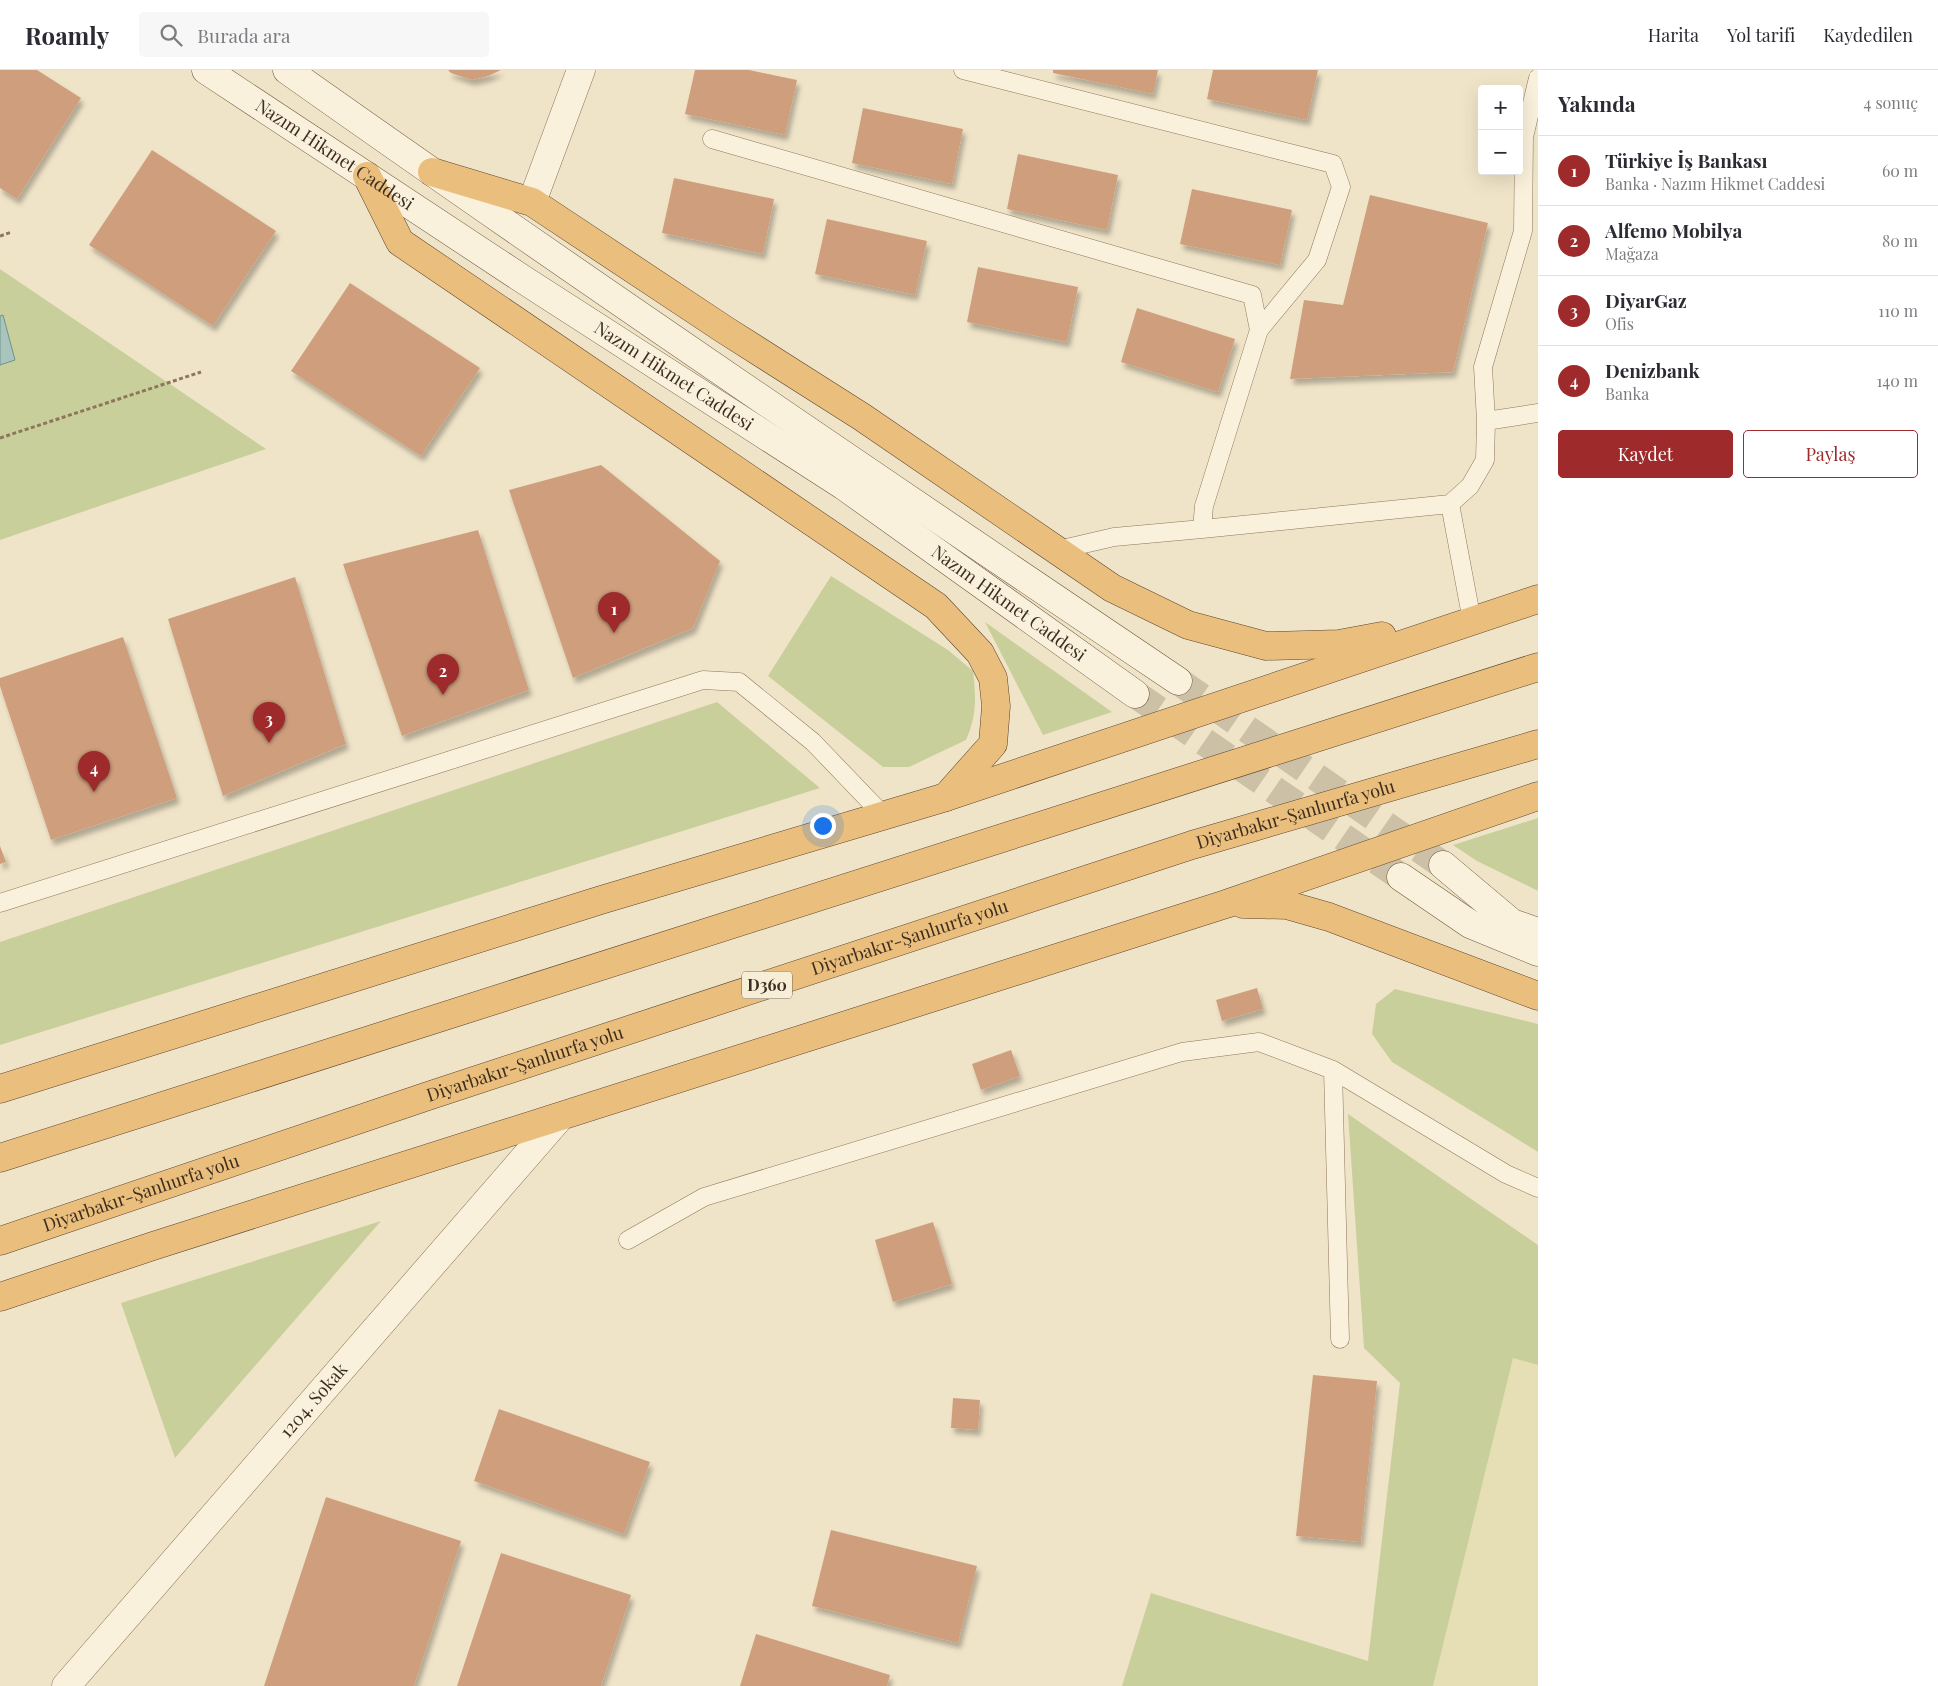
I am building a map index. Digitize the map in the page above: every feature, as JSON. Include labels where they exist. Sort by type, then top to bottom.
[{"type":"highway","points":[[432,172],[532,202],[862,418],[1112,588],[1188,625],[1266,646],[1338,644],[1472,621]]},
{"type":"highway","points":[[367,176],[400,242],[936,606],[980,653],[993,678],[996,706],[993,744],[946,797]]},
{"type":"highway","points":[[0,1089],[601,900],[946,797],[1538,599]]},
{"type":"highway","points":[[0,1158],[1538,667]]},
{"type":"highway","name":"Diyarbakır-Şanlıurfa yolu","points":[[0,1241],[474,1081],[1182,848],[1538,744]]},
{"type":"highway","points":[[0,1297],[153,1246],[1226,904],[1538,796]]},
{"type":"highway","points":[[1226,904],[1288,906],[1329,917],[1538,996]]},
{"type":"main road","name":"Nazım Hikmet Caddesi","points":[[206,70],[524,280],[844,486],[1135,694]]},
{"type":"main road","name":"Nazım Hikmet Caddesi","points":[[287,70],[869,473],[1178,681]]},
{"type":"main road","points":[[532,202],[581,70]]},
{"type":"main road","points":[[1443,866],[1512,923],[1538,932]]},
{"type":"main road","points":[[1401,877],[1470,924],[1538,952]]},
{"type":"main road","name":"1204. Sokak","points":[[66,1686],[560,1117]]},
{"type":"lane","points":[[963,70],[1333,164],[1341,187],[1317,260],[1258,330],[1204,506],[1202,529]]},
{"type":"lane","points":[[1058,550],[1114,537],[1450,504],[1470,486],[1485,460],[1486,422],[1483,367],[1523,231],[1524,137],[1538,78]]},
{"type":"lane","points":[[712,139],[1252,295],[1258,330]]},
{"type":"lane","points":[[1486,422],[1500,418],[1538,413]]},
{"type":"lane","points":[[1450,504],[1472,621]]},
{"type":"lane","points":[[0,903],[703,680],[740,682],[813,742],[883,815]]},
{"type":"lane","points":[[628,1240],[704,1196],[1182,1052],[1259,1042],[1333,1070],[1506,1174],[1538,1188]]},
{"type":"lane","points":[[1333,1070],[1340,1339]]},
{"type":"path","points":[[0,236],[12,232]]},
{"type":"path","points":[[0,438],[201,372]]},
{"type":"shaded area","points":[[1513,1357],[1538,1365],[1538,1686],[1433,1686]]},
{"type":"green space","points":[[0,269],[266,449],[0,540]]},
{"type":"green space","points":[[831,576],[948,650],[973,671],[975,706],[970,731],[966,740],[909,767],[883,767],[768,676]]},
{"type":"green space","points":[[985,622],[1112,712],[1043,735]]},
{"type":"green space","points":[[717,702],[820,788],[0,1045],[0,942]]},
{"type":"green space","points":[[1538,818],[1538,891],[1477,861],[1453,845]]},
{"type":"green space","points":[[1395,989],[1538,1024],[1538,1152],[1392,1062],[1372,1034],[1376,1004]]},
{"type":"green space","points":[[1348,1114],[1538,1245],[1538,1365],[1513,1358],[1433,1686],[1122,1686],[1151,1593],[1368,1661],[1400,1383],[1364,1348]]},
{"type":"green space","points":[[381,1221],[175,1458],[121,1303]]},
{"type":"water","points":[[3,315],[15,360],[0,365],[0,316]]},
{"type":"building","points":[[0,70],[37,70],[81,98],[17,199],[0,188]]},
{"type":"building","points":[[448,70],[501,70],[472,80],[451,73]]},
{"type":"building","points":[[695,70],[749,70],[797,80],[785,135],[685,114]]},
{"type":"building","points":[[1053,70],[1158,70],[1153,94],[1053,73]]},
{"type":"building","points":[[1213,70],[1318,70],[1307,120],[1207,99]]},
{"type":"building","points":[[863,108],[963,129],[952,184],[852,163]]},
{"type":"building","points":[[152,150],[276,231],[213,326],[89,245]]},
{"type":"building","points":[[1018,154],[1118,175],[1107,230],[1007,209]]},
{"type":"building","points":[[674,178],[774,199],[763,254],[662,233]]},
{"type":"building","points":[[1192,189],[1292,210],[1280,265],[1180,244]]},
{"type":"building","points":[[1370,195],[1488,223],[1453,372],[1290,379],[1304,300],[1343,305]]},
{"type":"building","points":[[827,219],[927,241],[915,295],[815,274]]},
{"type":"building","points":[[978,267],[1078,287],[1067,342],[967,322]]},
{"type":"building","points":[[350,283],[480,368],[421,456],[291,371]]},
{"type":"building","points":[[1137,308],[1235,339],[1218,392],[1121,362]]},
{"type":"building","points":[[601,465],[720,561],[693,628],[573,678],[509,490]]},
{"type":"building","points":[[478,530],[529,690],[402,736],[343,564]]},
{"type":"building","points":[[295,577],[346,744],[223,796],[168,619]]},
{"type":"building","points":[[123,637],[177,798],[51,840],[0,686],[0,678]]},
{"type":"building","points":[[0,846],[6,862],[0,864]]},
{"type":"building","points":[[1257,988],[1263,1009],[1222,1021],[1216,1000]]},
{"type":"building","points":[[1011,1050],[1020,1076],[981,1090],[972,1064]]},
{"type":"building","points":[[933,1222],[952,1284],[893,1302],[875,1240]]},
{"type":"building","points":[[1313,1375],[1377,1381],[1361,1542],[1296,1536]]},
{"type":"building","points":[[953,1398],[980,1400],[978,1430],[951,1428]]},
{"type":"building","points":[[499,1409],[650,1462],[624,1534],[474,1481]]},
{"type":"building","points":[[326,1497],[461,1541],[414,1686],[264,1686]]},
{"type":"building","points":[[831,1530],[977,1566],[958,1643],[812,1606]]},
{"type":"building","points":[[501,1553],[631,1595],[601,1686],[457,1686]]},
{"type":"building","points":[[756,1634],[890,1675],[887,1686],[740,1686]]},
{"type":"tunnel","points":[[1178,681],[1443,865]]},
{"type":"tunnel","points":[[1135,694],[1401,877]]},
{"type":"place","name":"Türkiye İş Bankası","points":[[614,633]]},
{"type":"place","name":"Alfemo Mobilya","points":[[443,695]]},
{"type":"place","name":"DiyarGaz","points":[[269,743]]},
{"type":"place","name":"Denizbank","points":[[94,792]]}]
